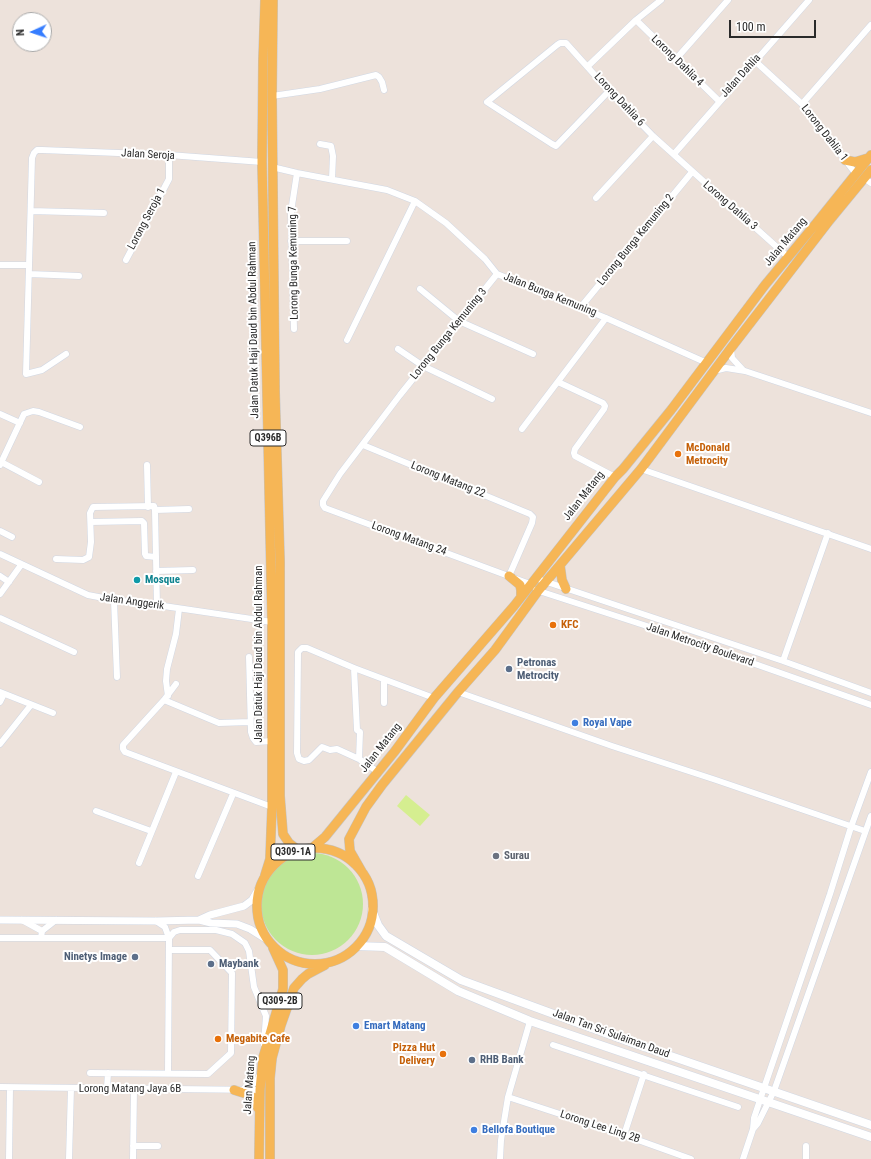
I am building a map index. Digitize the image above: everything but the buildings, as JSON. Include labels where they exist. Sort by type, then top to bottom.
[{"type":"main road","name":"Jalan Datuk Haji Daud bin Abdul Rahman","points":[[265,0],[262,162],[272,622],[272,807],[270,859],[265,875]]},
{"type":"main road","name":"Jalan Datuk Haji Daud bin Abdul Rahman","points":[[273,0],[272,167],[275,392],[280,562],[280,796],[283,834],[289,843],[298,850]]},
{"type":"main road","points":[[846,160],[855,162],[870,157]]},
{"type":"main road","name":"Jalan Matang","points":[[312,848],[326,837],[395,751],[434,698],[521,597],[615,477],[666,416],[751,303],[870,157]]},
{"type":"main road","name":"Jalan Matang","points":[[362,872],[350,851],[349,839],[366,807],[382,785],[458,692],[495,650],[538,591],[641,469],[731,348],[829,221],[868,181],[871,170]]},
{"type":"main road","points":[[847,186],[857,176],[868,181]]},
{"type":"main road","points":[[560,565],[562,580],[566,589]]},
{"type":"main road","points":[[509,576],[520,585],[521,597]]},
{"type":"main road","name":"Q309-1A","points":[[312,848],[331,850],[343,855],[353,862],[362,872],[370,890],[372,910],[368,929],[357,946],[347,954],[330,962],[313,964],[296,961],[285,956],[270,943],[262,929],[258,916],[257,902],[259,888],[265,875],[282,858],[298,850],[312,848]]},
{"type":"main road","name":"Jalan Tan Sri Sulaiman Daud","points":[[372,910],[378,925],[386,936],[461,980],[620,1038],[871,1125]]},
{"type":"main road","name":"Jalan Matang","points":[[259,1159],[262,1062],[283,988],[283,970],[270,943]]},
{"type":"main road","name":"Jalan Tan Sri Sulaiman Daud","points":[[357,946],[385,947],[458,991],[530,1021],[871,1137]]},
{"type":"main road","name":"Jalan Matang","points":[[270,1159],[270,1078],[272,1058],[281,1025],[294,988],[308,974],[330,962]]},
{"type":"main road","points":[[260,1090],[265,1084],[273,1040],[281,1025]]},
{"type":"main road","points":[[234,1090],[250,1095],[255,1099],[260,1123]]},
{"type":"street","points":[[588,66],[636,20],[661,0]]},
{"type":"street","points":[[676,59],[728,0]]},
{"type":"street","name":"Jalan Dahlia","points":[[674,154],[809,0]]},
{"type":"street","name":"Lorong Dahlia 4","points":[[636,20],[719,101]]},
{"type":"street","points":[[802,104],[871,25]]},
{"type":"street","name":"Lorong Dahlia 6","points":[[610,92],[556,146],[487,102],[556,45],[566,43],[610,92],[653,136],[674,154]]},
{"type":"street","name":"Lorong Dahlia 1","points":[[755,61],[802,104],[856,174]]},
{"type":"street","points":[[272,96],[320,89],[376,75],[380,77],[384,90]]},
{"type":"street","points":[[596,198],[653,136]]},
{"type":"street","points":[[320,144],[331,146],[333,156],[332,179]]},
{"type":"street","name":"Jalan Seroja","points":[[31,211],[32,158],[37,150],[169,155],[262,162]]},
{"type":"street","name":"Lorong Dahlia 3","points":[[674,154],[692,172],[788,257]]},
{"type":"street","name":"Lorong Seroja 1","points":[[126,260],[168,179],[169,155]]},
{"type":"street","name":"Jalan Bunga Kemuning","points":[[272,167],[387,190],[415,201],[446,223],[485,259],[497,274],[606,318],[707,363]]},
{"type":"street","name":"Lorong Bunga Kemuning 2","points":[[580,308],[692,172]]},
{"type":"street","name":"Lorong Bunga Kemuning 7","points":[[294,329],[291,212],[297,173]]},
{"type":"street","points":[[347,340],[415,201]]},
{"type":"street","points":[[66,354],[42,370],[26,374],[31,211],[104,213]]},
{"type":"street","points":[[291,241],[347,241]]},
{"type":"street","points":[[0,265],[29,265]]},
{"type":"street","points":[[29,274],[80,276]]},
{"type":"street","name":"Lorong Bunga Kemuning 3","points":[[340,474],[422,366],[497,274]]},
{"type":"street","points":[[420,289],[460,321],[533,354]]},
{"type":"street","points":[[522,429],[606,318]]},
{"type":"street","points":[[731,348],[732,358],[745,371]]},
{"type":"street","points":[[398,349],[422,366],[492,399]]},
{"type":"street","points":[[713,372],[726,368],[745,371],[871,413]]},
{"type":"street","points":[[558,382],[603,403],[605,406],[574,452],[575,456],[615,477]]},
{"type":"street","points":[[38,482],[0,464],[24,414],[39,412],[80,427]]},
{"type":"street","points":[[0,414],[20,423]]},
{"type":"street","name":"Lorong Matang 22","points":[[363,445],[530,514],[533,517],[532,523],[509,576]]},
{"type":"street","points":[[147,465],[148,507]]},
{"type":"street","points":[[641,469],[871,549]]},
{"type":"street","name":"Lorong Matang 24","points":[[340,474],[323,501],[325,508],[531,583]]},
{"type":"street","points":[[56,559],[83,560],[89,557],[91,522],[90,513],[93,507],[154,506],[156,510],[157,605]]},
{"type":"street","points":[[156,510],[189,509]]},
{"type":"street","points":[[91,522],[142,521],[144,523],[145,554],[146,556],[156,556]]},
{"type":"street","points":[[0,531],[12,537]]},
{"type":"street","points":[[784,661],[828,533]]},
{"type":"street","name":"Jalan Anggerik","points":[[0,554],[84,594],[114,600],[272,622]]},
{"type":"street","points":[[0,594],[21,565]]},
{"type":"street","points":[[156,571],[194,570]]},
{"type":"street","points":[[0,576],[9,582]]},
{"type":"street","name":"Jalan Metrocity Boulevard","points":[[531,583],[545,583],[625,608],[784,661],[871,693]]},
{"type":"street","name":"Jalan Metrocity Boulevard","points":[[531,583],[538,591],[621,618],[871,705]]},
{"type":"street","points":[[114,600],[116,677]]},
{"type":"street","points":[[621,618],[625,608]]},
{"type":"street","points":[[166,698],[167,669],[176,634],[179,609]]},
{"type":"street","points":[[0,618],[74,652]]},
{"type":"street","points":[[378,772],[359,759],[337,749],[330,750],[322,747],[309,760],[304,761],[299,759],[298,652],[302,648],[307,648],[384,680],[434,698]]},
{"type":"street","points":[[249,657],[251,732],[254,741],[272,741]]},
{"type":"street","points":[[354,668],[357,730],[360,732],[359,759]]},
{"type":"street","points":[[384,680],[384,703]]},
{"type":"street","points":[[176,684],[166,698],[123,745],[125,752],[233,794],[272,807]]},
{"type":"street","points":[[458,692],[598,742],[866,831]]},
{"type":"street","points":[[0,702],[2,693],[53,713]]},
{"type":"street","points":[[166,698],[219,723],[250,722]]},
{"type":"street","points":[[0,744],[31,705]]},
{"type":"street","points":[[139,863],[176,772]]},
{"type":"street","points":[[753,1129],[754,1118],[760,1099],[830,894],[851,827],[871,772]]},
{"type":"street","points":[[198,876],[233,794]]},
{"type":"street","points":[[96,811],[151,831]]},
{"type":"street","points":[[743,1159],[753,1129],[774,1091],[871,816]]},
{"type":"street","points":[[199,920],[210,915],[244,906],[252,900],[259,888]]},
{"type":"street","points":[[0,920],[156,922],[199,920],[211,923],[237,924],[250,929],[270,943]]},
{"type":"street","points":[[22,920],[42,935]]},
{"type":"street","points":[[42,935],[56,920]]},
{"type":"street","points":[[156,922],[165,927],[169,938],[170,950],[168,1073]]},
{"type":"street","points":[[169,938],[174,932],[180,930],[216,930],[232,934],[245,943],[249,952],[254,987],[266,1016],[262,1062],[257,1081],[252,1086],[234,1090]]},
{"type":"street","points":[[0,938],[42,935],[169,938]]},
{"type":"street","points":[[90,1073],[208,1074],[231,1053],[232,973],[210,950],[170,950]]},
{"type":"street","points":[[500,1159],[501,1140],[508,1097],[530,1021]]},
{"type":"street","points":[[784,1031],[794,1035]]},
{"type":"street","points":[[553,1045],[644,1074],[738,1107]]},
{"type":"street","points":[[107,1088],[108,1073]]},
{"type":"street","points":[[624,1135],[644,1074]]},
{"type":"street","name":"Lorong Matang Jaya 6B","points":[[0,1087],[260,1090]]},
{"type":"street","points":[[9,1159],[10,1088]]},
{"type":"street","points":[[70,1159],[71,1088]]},
{"type":"street","points":[[133,1159],[134,1088]]},
{"type":"street","name":"Lorong Lee Ling 2B","points":[[508,1097],[624,1135],[691,1159]]},
{"type":"street","points":[[133,1146],[158,1146]]},
{"type":"street","points":[[806,1146],[806,1159]]},
{"type":"green space","points":[[406,795],[430,815],[420,826],[397,806]]},
{"type":"green space","points":[[312,853],[331,857],[348,868],[359,885],[363,904],[359,923],[348,940],[331,951],[312,955],[293,951],[276,940],[265,923],[261,904],[265,885],[276,868],[293,857]]},
{"type":"place","name":"McDonald Metrocity","points":[[678,454]]},
{"type":"place","name":"Mosque","points":[[137,580]]},
{"type":"place","name":"KFC","points":[[553,625]]},
{"type":"place","name":"Petronas Metrocity","points":[[509,669]]},
{"type":"place","name":"Royal Vape","points":[[575,723]]},
{"type":"place","name":"Surau","points":[[496,856]]},
{"type":"place","name":"Ninetys Image","points":[[135,957]]},
{"type":"place","name":"Maybank","points":[[211,964]]},
{"type":"place","name":"Emart Matang","points":[[356,1026]]},
{"type":"place","name":"Megabite Cafe","points":[[218,1039]]},
{"type":"place","name":"Pizza Hut Delivery","points":[[443,1054]]},
{"type":"place","name":"RHB Bank","points":[[472,1060]]},
{"type":"place","name":"Bellofa Boutique","points":[[474,1130]]}]
